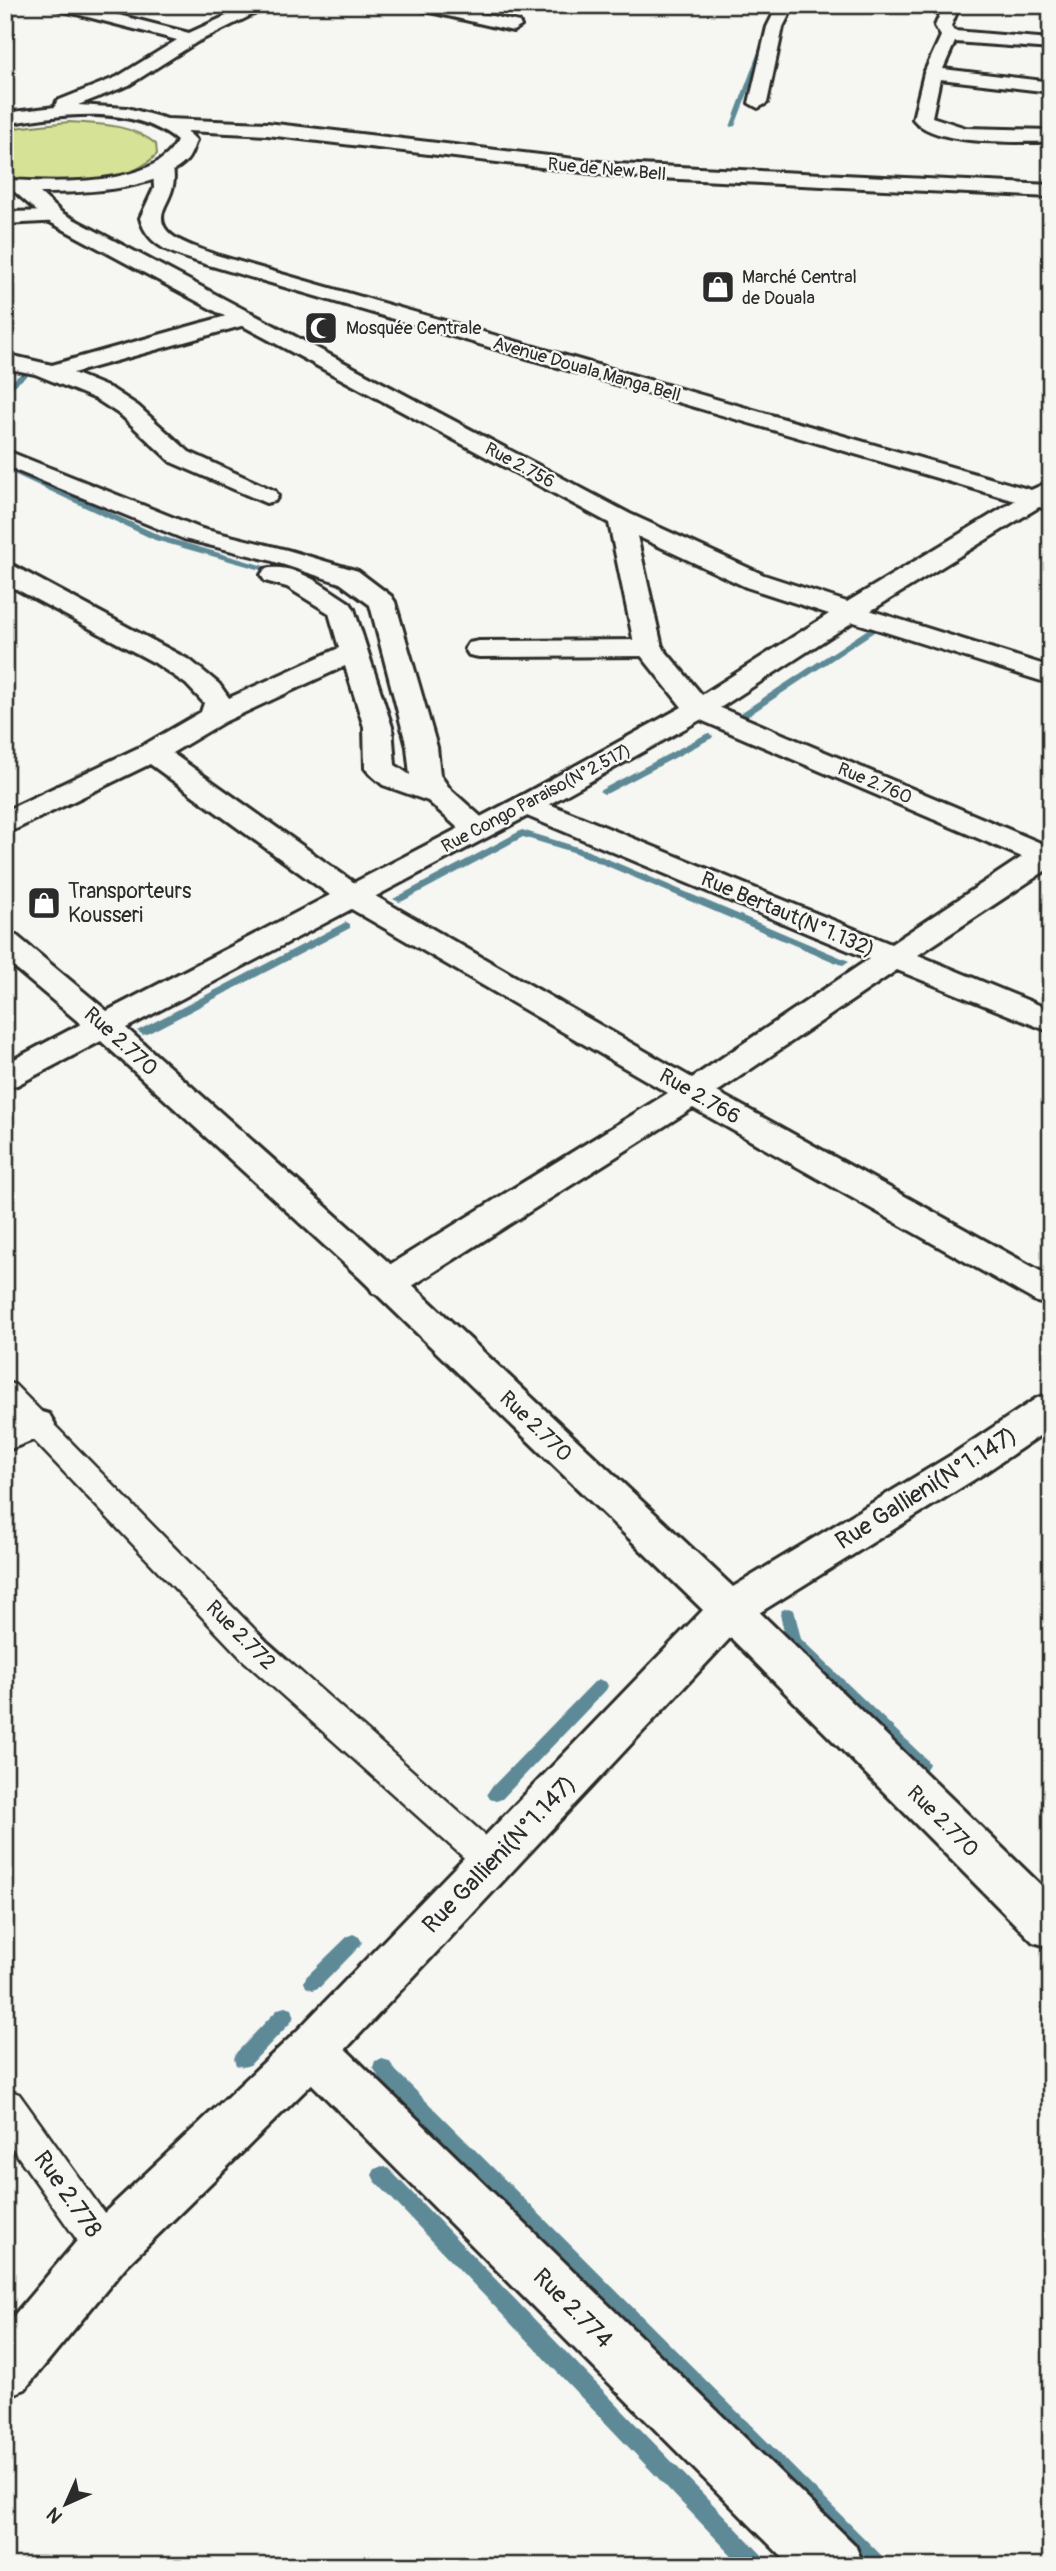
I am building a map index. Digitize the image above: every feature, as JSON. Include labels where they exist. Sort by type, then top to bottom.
[{"type":"street","points":[[59,5],[191,38]]},
{"type":"street","points":[[5,108],[36,113],[123,81],[191,38],[264,5]]},
{"type":"street","points":[[419,5],[513,26]]},
{"type":"street","points":[[758,103],[775,27],[786,5]]},
{"type":"street","points":[[949,36],[943,26],[952,5]]},
{"type":"street","points":[[949,36],[1051,44]]},
{"type":"street","points":[[949,36],[933,73],[922,119],[950,131],[1051,136]]},
{"type":"street","points":[[933,73],[1051,87]]},
{"type":"street","points":[[123,81],[118,97],[130,110],[144,117]]},
{"type":"street","points":[[5,119],[36,113],[96,111],[144,117]]},
{"type":"street","name":"Rue de New Bell","points":[[144,117],[166,124],[267,129],[617,170],[1051,191]]},
{"type":"street","points":[[13,186],[84,187],[163,169],[186,150],[187,141],[180,132],[166,124]]},
{"type":"street","name":"Avenue Douala Manga Bell","points":[[163,169],[165,189],[150,218],[153,232],[176,247],[209,259],[1046,497]]},
{"type":"street","name":"Rue 2.756","points":[[13,186],[55,217],[621,519],[755,581],[1051,676]]},
{"type":"street","points":[[5,218],[55,217]]},
{"type":"street","points":[[51,372],[244,318]]},
{"type":"street","points":[[5,361],[51,372],[104,394],[130,411],[180,457],[265,496]]},
{"type":"street","points":[[5,457],[193,534],[278,555],[349,577],[382,602],[422,747],[425,776],[439,795],[478,830]]},
{"type":"street","points":[[5,472],[103,517],[175,545],[296,581],[341,609],[378,727],[380,768],[394,779],[439,795]]},
{"type":"street","name":"Rue Congo Paraiso(N°2.517)","points":[[5,1078],[526,805],[699,709],[850,612],[1046,497]]},
{"type":"street","points":[[621,519],[649,648],[699,709]]},
{"type":"street","points":[[5,572],[196,678],[212,692],[218,703],[214,716]]},
{"type":"street","points":[[479,649],[649,648]]},
{"type":"street","points":[[5,823],[152,752],[214,716],[355,651]]},
{"type":"street","name":"Rue 2.760","points":[[699,709],[1049,855]]},
{"type":"street","name":"Rue 2.766","points":[[152,752],[352,897],[802,1156],[1051,1293]]},
{"type":"street","name":"Rue Bertaut(N°1.132)","points":[[526,805],[1051,1022]]},
{"type":"street","points":[[387,1284],[694,1092],[1049,855]]},
{"type":"street","name":"Rue 2.770","points":[[5,943],[107,1026],[387,1284],[730,1610],[1051,1927]]},
{"type":"street","name":"Rue Gallieni(N°1.147)","points":[[5,2370],[106,2248],[312,2050],[730,1610],[968,1464],[1051,1408]]},
{"type":"street","name":"Rue 2.774","points":[[312,2050],[834,2566]]},
{"type":"lane","name":"Rue 2.772","points":[[5,1392],[20,1430],[255,1651],[492,1862]]},
{"type":"lane","name":"Rue 2.778","points":[[5,2106],[106,2248]]},
{"type":"green space","points":[[69,122],[115,126],[136,132],[156,144],[157,154],[142,166],[106,180],[5,183],[5,129]]},
{"type":"waterway","points":[[732,126],[768,33]]},
{"type":"waterway","points":[[5,391],[28,372]]},
{"type":"waterway","points":[[5,467],[158,538],[286,574]]},
{"type":"waterway","points":[[744,714],[877,626]]},
{"type":"waterway","points":[[604,791],[708,736]]},
{"type":"waterway","points":[[399,899],[522,833],[580,851],[843,961]]},
{"type":"waterway","points":[[143,1031],[346,926]]},
{"type":"waterway","points":[[788,1614],[793,1641],[920,1764]]},
{"type":"waterway","points":[[496,1794],[600,1686]]},
{"type":"waterway","points":[[313,1982],[353,1942]]},
{"type":"waterway","points":[[243,2059],[285,2015]]},
{"type":"waterway","points":[[382,2067],[876,2566]]},
{"type":"waterway","points":[[382,2175],[757,2566]]},
{"type":"place","name":"Marché Central de Douala","points":[[718,287]]},
{"type":"place","name":"Mosquée Centrale","points":[[321,328]]},
{"type":"place","name":"Transporteurs Kousseri","points":[[44,903]]}]
